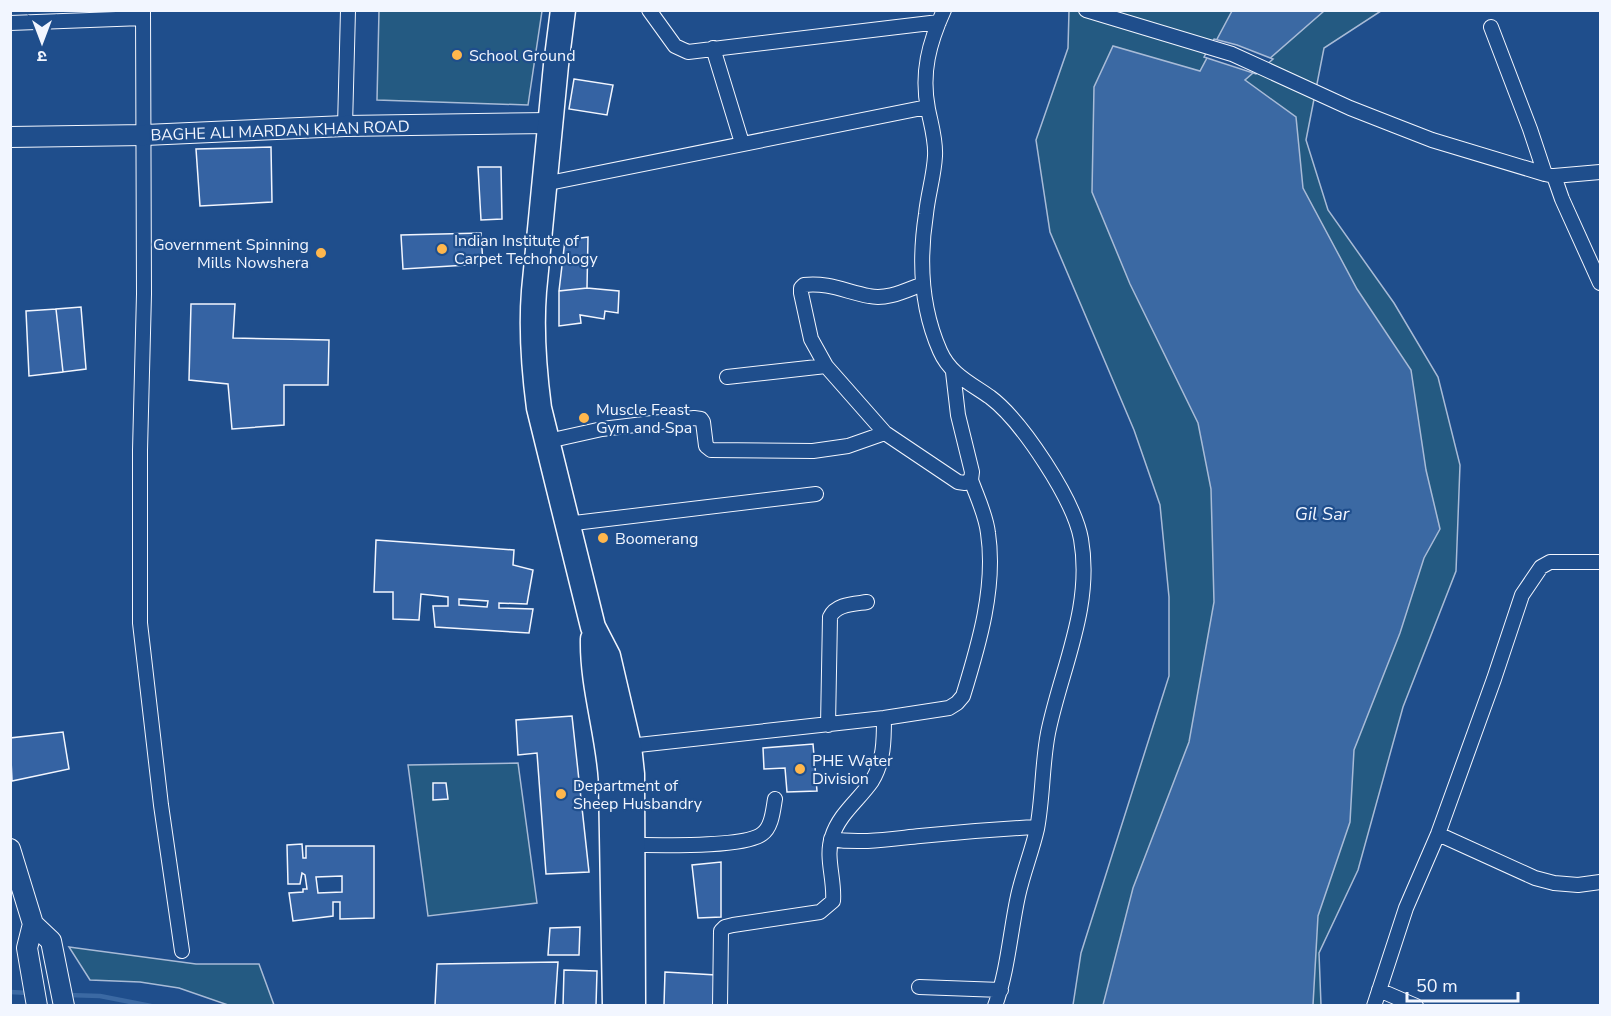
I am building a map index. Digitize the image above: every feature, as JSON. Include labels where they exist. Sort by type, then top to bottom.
[{"type":"highway","points":[[563,10],[532,318],[535,383],[566,524],[593,627],[609,656],[630,746],[632,845],[615,1005]]},
{"type":"highway","points":[[593,627],[592,658],[609,749],[633,1005]]},
{"type":"main road","name":"BAGHE ALI MARDAN KHAN ROAD","points":[[10,137],[145,135],[345,126],[550,123]]},
{"type":"main road","points":[[10,849],[33,924],[51,941],[64,1005]]},
{"type":"main road","points":[[33,924],[27,948],[37,1005]]},
{"type":"street","points":[[345,126],[348,10]]},
{"type":"street","points":[[649,10],[675,45],[688,52],[942,16]]},
{"type":"street","points":[[1086,10],[1232,54],[1350,108],[1432,140],[1550,175],[1600,172]]},
{"type":"street","points":[[10,23],[143,14],[145,135],[140,623],[161,805],[182,951]]},
{"type":"street","points":[[942,16],[930,41],[926,82],[927,107],[933,128],[935,153],[933,180],[922,243],[923,284],[933,331],[940,353],[953,372],[970,386],[990,397],[1016,424],[1064,493],[1075,518],[1084,560],[1074,641],[1056,698],[1048,736],[1037,827],[1018,895],[1009,955],[995,1005]]},
{"type":"street","points":[[1491,27],[1530,129],[1600,283]]},
{"type":"street","points":[[713,48],[742,143]]},
{"type":"street","points":[[544,184],[927,107]]},
{"type":"street","points":[[923,284],[891,296],[879,297],[870,297],[838,287],[812,284],[801,288],[811,339],[826,366],[885,433],[958,482],[965,483],[970,480]]},
{"type":"street","points":[[727,377],[826,366]]},
{"type":"street","points":[[630,746],[884,718],[949,708],[957,703],[963,696],[980,642],[991,556],[988,530],[970,480],[972,472],[958,415],[953,372]]},
{"type":"street","points":[[548,441],[602,429],[694,417],[703,422],[706,446],[711,450],[813,451],[848,446],[885,433]]},
{"type":"street","points":[[566,524],[816,494]]},
{"type":"street","points":[[1374,1005],[1406,908],[1438,834],[1522,595],[1540,567],[1550,562],[1600,562]]},
{"type":"street","points":[[828,725],[830,617],[832,611],[837,608],[867,602]]},
{"type":"street","points":[[720,1005],[721,931],[725,927],[820,912],[833,901],[829,854],[831,838],[847,811],[872,781],[881,761],[884,718]]},
{"type":"street","points":[[632,845],[702,845],[750,840],[764,833],[770,823],[775,799]]},
{"type":"street","points":[[831,838],[847,842],[1037,827]]},
{"type":"street","points":[[1438,834],[1534,878],[1578,885],[1600,882]]},
{"type":"street","points":[[919,987],[1001,990]]},
{"type":"street","points":[[1379,990],[1416,1005]]},
{"type":"shaded area","name":"School Ground","points":[[379,11],[542,11],[528,105],[377,100]]},
{"type":"shaded area","name":"Gil Sar","points":[[1069,11],[1381,11],[1324,48],[1306,140],[1328,210],[1394,303],[1438,377],[1460,465],[1456,571],[1403,707],[1358,870],[1319,953],[1321,1005],[1073,1005],[1081,953],[1169,676],[1169,597],[1160,505],[1134,430],[1050,232],[1036,140],[1068,48]]},
{"type":"shaded area","points":[[518,763],[537,903],[428,916],[408,765]]},
{"type":"shaded area","points":[[69,947],[196,964],[259,964],[274,1005],[228,1005],[179,988],[140,982],[90,980]]},
{"type":"water","name":"Gil Sar","points":[[1232,11],[1324,11],[1245,80],[1296,117],[1303,188],[1357,289],[1411,370],[1426,470],[1440,529],[1424,558],[1400,633],[1354,750],[1350,822],[1318,916],[1313,1005],[1103,1005],[1133,888],[1189,742],[1214,602],[1211,489],[1198,423],[1130,284],[1092,192],[1094,87],[1113,46],[1200,71]]},
{"type":"pier","points":[[1214,39],[1273,59],[1256,74],[1204,57]]},
{"type":"building","points":[[574,79],[613,85],[607,115],[569,109]]},
{"type":"building","points":[[271,147],[272,202],[200,206],[196,149]]},
{"type":"building","points":[[478,167],[501,167],[502,219],[481,220]]},
{"type":"building","name":"Indian Institute of Carpet Techonology","points":[[481,233],[483,264],[403,269],[401,235]]},
{"type":"building","points":[[588,237],[587,288],[559,291],[565,240]]},
{"type":"building","points":[[587,288],[619,291],[618,313],[605,311],[604,319],[580,315],[581,323],[559,326],[559,291]]},
{"type":"building","points":[[191,304],[235,304],[233,338],[329,340],[328,385],[284,385],[284,425],[232,429],[228,384],[189,380]]},
{"type":"building","points":[[81,307],[86,369],[63,372],[56,309]]},
{"type":"building","points":[[56,309],[63,372],[29,376],[26,311]]},
{"type":"building","points":[[376,540],[514,550],[513,565],[533,570],[527,604],[499,603],[499,608],[533,609],[529,633],[435,627],[433,606],[448,606],[448,597],[421,594],[419,620],[393,619],[393,592],[374,592]],"holes":[[[459,599],[488,601],[487,607],[459,605]]]},
{"type":"building","name":"Department of Sheep Husbandry","points":[[572,716],[589,872],[546,874],[537,753],[518,755],[516,720]]},
{"type":"building","points":[[63,732],[69,769],[12,781],[10,738]]},
{"type":"building","name":"PHE Water Division","points":[[813,744],[817,791],[787,792],[785,768],[764,769],[763,748]]},
{"type":"building","points":[[433,783],[446,783],[448,799],[433,800]]},
{"type":"building","points":[[302,844],[303,858],[306,858],[306,846],[374,846],[374,918],[340,919],[340,902],[333,902],[333,916],[293,921],[289,893],[303,892],[303,889],[307,889],[305,875],[302,873],[300,884],[288,884],[287,845]],"holes":[[[342,876],[342,892],[318,893],[316,877]]]},
{"type":"building","points":[[721,862],[721,917],[698,918],[692,865]]},
{"type":"building","points":[[580,927],[579,955],[548,955],[550,928]]},
{"type":"building","points":[[558,962],[555,1006],[435,1006],[437,964]]},
{"type":"building","points":[[564,970],[597,971],[596,1006],[563,1006]]},
{"type":"building","points":[[665,972],[716,975],[715,1006],[664,1005]]},
{"type":"waterway","points":[[10,992],[29,993]]},
{"type":"waterway","points":[[67,995],[100,996],[151,1006]]},
{"type":"place","name":"School Ground","points":[[457,55]]},
{"type":"place","name":"Indian Institute of Carpet Techonology","points":[[442,249]]},
{"type":"place","name":"Government Spinning Mills Nowshera","points":[[321,253]]},
{"type":"place","name":"Muscle Feast Gym and Spa","points":[[584,418]]},
{"type":"place","name":"Boomerang","points":[[603,538]]},
{"type":"place","name":"PHE Water Division","points":[[800,769]]},
{"type":"place","name":"Department of Sheep Husbandry","points":[[561,794]]}]
